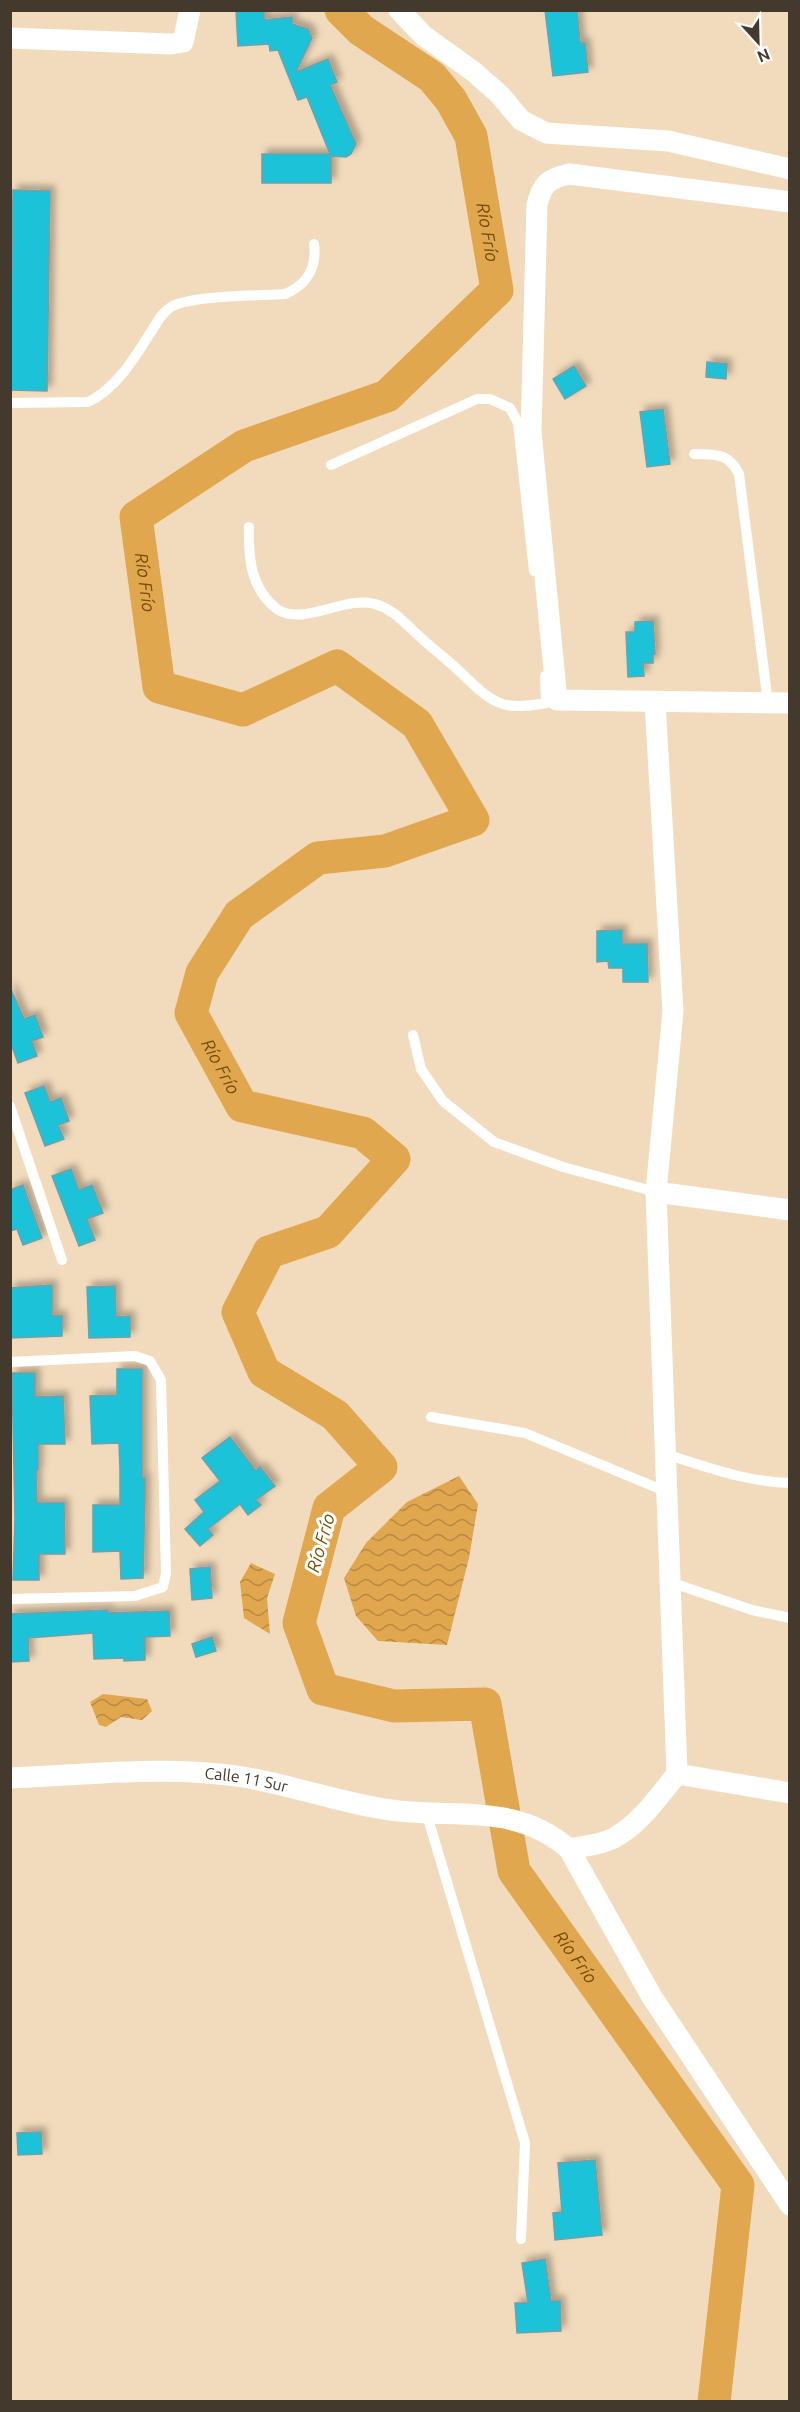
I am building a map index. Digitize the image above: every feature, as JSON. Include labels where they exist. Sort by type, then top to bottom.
[{"type":"street","points":[[10,38],[171,44],[183,42],[188,30],[190,10]]},
{"type":"street","points":[[399,10],[424,36],[474,72],[500,95],[521,120],[546,133],[668,141],[789,169]]},
{"type":"street","points":[[789,202],[569,174],[555,178],[541,189],[537,205],[531,432],[552,702],[789,703]]},
{"type":"street","points":[[655,702],[674,1011],[656,1192],[677,1774],[644,1813],[615,1838],[593,1845],[568,1849],[652,1997],[789,2205]]},
{"type":"street","points":[[656,1192],[789,1210]]},
{"type":"street","name":"Calle 11 Sur","points":[[10,1778],[192,1771],[242,1777],[304,1789],[362,1805],[426,1812],[480,1814],[528,1823],[550,1833],[568,1849]]},
{"type":"street","points":[[677,1774],[789,1793]]},
{"type":"lane","points":[[10,403],[88,402],[98,398],[112,386],[159,319],[172,306],[191,301],[285,294],[296,290],[313,268],[314,244]]},
{"type":"lane","points":[[249,527],[248,556],[258,588],[278,610],[294,615],[340,605],[372,603],[394,611],[487,699],[511,707],[552,702],[542,642],[518,423],[510,408],[490,399],[477,399],[332,465]]},
{"type":"lane","points":[[694,454],[722,456],[733,462],[740,474],[768,703]]},
{"type":"lane","points":[[413,1035],[421,1069],[443,1101],[494,1142],[563,1167],[656,1192]]},
{"type":"lane","points":[[10,1106],[62,1260]]},
{"type":"lane","points":[[10,1362],[135,1356],[150,1361],[161,1380],[166,1573],[163,1587],[135,1596],[10,1599]]},
{"type":"lane","points":[[431,1417],[525,1433],[667,1492]]},
{"type":"lane","points":[[665,1454],[733,1476],[766,1482],[789,1483]]},
{"type":"lane","points":[[670,1582],[752,1610],[789,1618]]},
{"type":"lane","points":[[426,1812],[525,2143],[521,2239]]},
{"type":"water","points":[[459,1476],[478,1504],[469,1558],[447,1645],[378,1641],[356,1616],[344,1578],[366,1543],[407,1502]]},
{"type":"water","points":[[251,1563],[275,1574],[267,1598],[270,1634],[244,1618],[240,1582]]},
{"type":"water","points":[[103,1694],[147,1699],[152,1711],[142,1720],[121,1717],[106,1727],[99,1725],[90,1702]]},
{"type":"building","points":[[236,10],[264,10],[264,20],[292,17],[292,24],[308,29],[312,38],[296,72],[328,59],[337,82],[330,85],[356,144],[351,154],[346,157],[331,156],[331,183],[262,183],[262,154],[330,154],[307,97],[298,100],[278,50],[270,51],[269,44],[238,46]]},
{"type":"building","points":[[545,10],[577,10],[580,43],[585,43],[588,72],[553,76]]},
{"type":"building","points":[[13,190],[50,191],[47,391],[10,390]]},
{"type":"building","points":[[707,362],[727,364],[726,379],[706,377]]},
{"type":"building","points":[[574,366],[586,386],[565,399],[553,379]]},
{"type":"building","points":[[663,409],[670,464],[647,467],[640,412]]},
{"type":"building","points":[[653,621],[655,654],[653,663],[643,663],[644,676],[628,677],[626,632],[635,632],[635,622]]},
{"type":"building","points":[[622,930],[622,944],[647,944],[648,982],[623,982],[623,968],[609,968],[608,961],[597,962],[597,931]]},
{"type":"building","points":[[10,987],[24,1019],[35,1015],[43,1037],[32,1041],[37,1056],[18,1063],[10,1041]]},
{"type":"building","points":[[44,1086],[50,1102],[61,1098],[69,1121],[58,1125],[64,1139],[45,1146],[25,1093]]},
{"type":"building","points":[[71,1169],[79,1190],[92,1185],[103,1213],[87,1219],[95,1240],[79,1246],[52,1176]]},
{"type":"building","points":[[23,1185],[42,1238],[23,1245],[17,1229],[10,1231],[10,1190]]},
{"type":"building","points":[[52,1285],[52,1316],[62,1316],[62,1336],[10,1338],[10,1288]]},
{"type":"building","points":[[115,1286],[116,1317],[130,1316],[130,1337],[89,1338],[87,1287]]},
{"type":"building","points":[[117,1369],[142,1369],[142,1478],[145,1478],[143,1578],[121,1579],[120,1551],[93,1552],[93,1505],[120,1505],[120,1470],[119,1443],[92,1444],[90,1396],[117,1395]]},
{"type":"building","points":[[12,1373],[35,1373],[35,1397],[63,1396],[65,1444],[38,1444],[38,1470],[36,1470],[37,1503],[64,1503],[65,1554],[39,1554],[39,1580],[13,1580],[15,1519]]},
{"type":"building","points":[[230,1437],[256,1471],[260,1467],[275,1486],[256,1500],[261,1505],[248,1515],[240,1504],[208,1529],[213,1535],[200,1546],[185,1529],[204,1512],[195,1500],[220,1481],[202,1458]]},
{"type":"building","points":[[210,1567],[212,1598],[192,1600],[190,1569]]},
{"type":"building","points":[[108,1610],[108,1613],[169,1611],[170,1636],[145,1637],[145,1660],[124,1661],[124,1658],[94,1659],[93,1633],[28,1638],[29,1661],[10,1662],[10,1614]]},
{"type":"building","points":[[212,1637],[216,1651],[196,1657],[192,1644]]},
{"type":"building","points":[[41,2132],[42,2154],[18,2155],[17,2133]]},
{"type":"building","points":[[595,2160],[602,2235],[555,2240],[553,2213],[562,2212],[558,2163]]},
{"type":"building","points":[[545,2259],[551,2301],[560,2301],[561,2331],[517,2333],[515,2303],[528,2303],[522,2263]]},
{"type":"waterway","name":"Río Frío","points":[[341,10],[361,30],[432,77],[451,100],[471,136],[497,290],[387,396],[244,446],[136,517],[159,687],[243,710],[337,666],[417,724],[473,820],[385,851],[318,858],[239,915],[202,973],[191,1013],[242,1106],[363,1133],[394,1159],[328,1232],[269,1252],[238,1312],[264,1372],[335,1415],[381,1467],[329,1508],[299,1623],[323,1689],[394,1706],[485,1704],[514,1871],[738,2185],[714,2402]]}]
